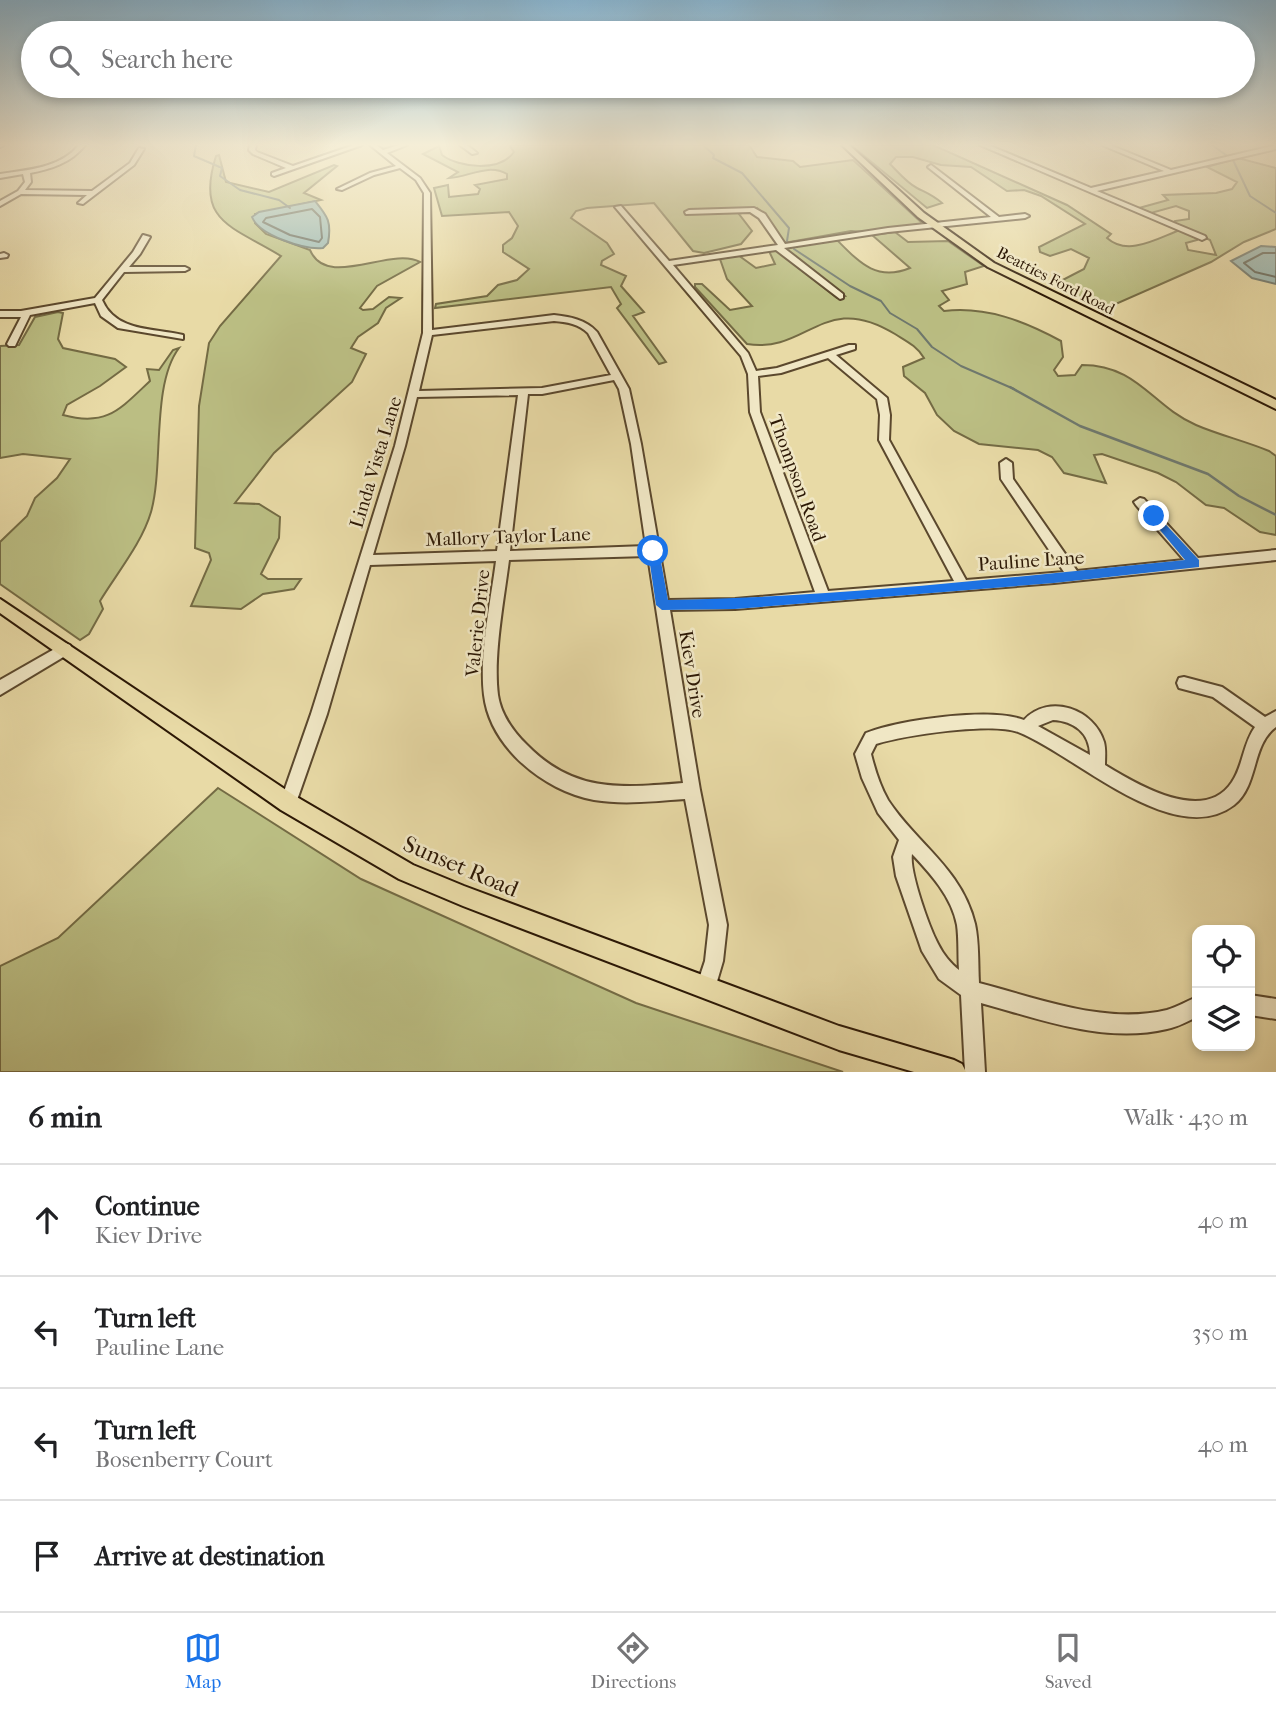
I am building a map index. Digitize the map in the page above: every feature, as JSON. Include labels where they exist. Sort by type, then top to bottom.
[{"type":"main road","name":"Beatties Ford Road","points":[[901,195],[933,224],[1003,272],[1276,405]]},
{"type":"main road","name":"Sunset Road","points":[[0,605],[288,803],[407,872],[839,1038],[954,1072]]},
{"type":"street","points":[[81,203],[90,195]]},
{"type":"street","name":"Linda Vista Lane","points":[[288,803],[319,714],[414,394],[428,332],[427,195]]},
{"type":"street","points":[[967,195],[996,218]]},
{"type":"street","points":[[1104,195],[1202,238]]},
{"type":"street","name":"Thompson Road","points":[[619,207],[740,347],[753,374],[755,412],[823,596]]},
{"type":"street","points":[[689,212],[737,208],[751,210],[762,216],[780,246],[840,296]]},
{"type":"street","points":[[667,264],[933,224],[1024,216]]},
{"type":"street","points":[[0,314],[27,313],[98,300],[140,251],[146,237]]},
{"type":"street","points":[[121,270],[185,269]]},
{"type":"street","points":[[98,300],[104,314],[121,326],[180,337]]},
{"type":"street","points":[[12,344],[27,313]]},
{"type":"street","name":"Kiev Drive","points":[[428,332],[544,319],[570,320],[592,332],[628,399],[692,790],[718,925],[716,951],[706,988]]},
{"type":"street","points":[[753,374],[778,371],[852,347]]},
{"type":"street","points":[[829,354],[883,398],[884,440],[962,584]]},
{"type":"street","points":[[414,394],[523,392],[617,377]]},
{"type":"street","name":"Valerie Drive","points":[[523,392],[489,684],[498,720],[510,738],[547,771],[568,784],[594,792],[651,794],[692,790]]},
{"type":"street","points":[[1006,463],[1007,480],[1074,576]]},
{"type":"street","points":[[1140,502],[1195,563]]},
{"type":"street","name":"Mallory Taylor Lane","points":[[364,560],[653,551]]},
{"type":"street","name":"Pauline Lane","points":[[662,605],[735,604],[1074,576],[1276,555]]},
{"type":"street","points":[[0,688],[65,649]]},
{"type":"street","points":[[975,1072],[965,924],[959,903],[947,879],[887,813],[873,786],[863,754],[871,738],[994,720],[1026,729],[1139,792],[1169,804],[1198,808],[1214,806],[1227,800],[1242,782],[1270,722],[1217,692],[1184,683]]},
{"type":"street","points":[[1026,729],[1034,717],[1044,713],[1071,715],[1088,728],[1097,741],[1097,768]]},
{"type":"street","points":[[909,836],[902,856],[905,876],[931,951],[946,972],[971,991],[1076,1018],[1111,1023],[1158,1021],[1192,1009]]},
{"type":"street","points":[[1255,1006],[1276,1009]]},
{"type":"green space","points":[[210,195],[309,195],[321,200],[255,214],[255,223],[266,234],[310,250],[318,261],[330,267],[393,259],[420,262],[377,286],[360,308],[373,309],[389,297],[401,298],[386,308],[378,323],[358,337],[351,348],[366,354],[352,382],[274,453],[235,503],[259,504],[280,517],[279,538],[261,574],[268,579],[301,579],[294,589],[263,594],[241,609],[191,606],[211,560],[209,553],[195,548],[199,406],[209,343],[220,326],[281,256],[233,229],[214,209]]},
{"type":"green space","points":[[436,195],[891,195],[923,224],[865,232],[851,231],[784,243],[757,208],[739,214],[752,231],[741,244],[704,253],[693,251],[654,203],[576,211],[571,218],[607,243],[614,254],[602,261],[601,265],[626,276],[621,286],[644,312],[633,316],[666,362],[659,364],[617,308],[621,304],[611,287],[435,308],[436,304],[487,296],[498,285],[517,280],[529,269],[503,252],[503,245],[512,238],[518,226],[509,212],[442,216]]},
{"type":"green space","points":[[911,195],[931,195],[942,203],[927,208]]},
{"type":"green space","points":[[1038,195],[1045,195],[1067,205],[1111,234],[1107,238],[1124,246],[1143,244],[1180,230],[1197,238],[1186,243],[1188,250],[1216,255],[1210,240],[1176,224],[1175,221],[1189,219],[1189,211],[1176,206],[1151,213],[1139,208],[1168,200],[1163,195],[1276,195],[1276,229],[1244,242],[1211,262],[1109,307],[1095,304],[1053,285],[1084,269],[1089,258],[1071,249],[1050,256],[1040,252],[1039,247],[1085,224]]},
{"type":"green space","points":[[895,232],[908,242],[948,241],[984,266],[965,272],[967,284],[942,291],[949,300],[939,306],[944,311],[990,313],[1033,327],[1061,341],[1063,357],[1054,370],[1058,376],[1075,375],[1082,365],[1117,372],[1196,425],[1269,451],[1276,456],[1276,535],[1260,532],[1224,508],[1206,505],[1176,482],[1158,473],[1102,454],[1094,455],[1106,483],[1064,473],[1052,457],[1038,450],[979,444],[954,431],[937,415],[925,393],[904,376],[903,367],[924,358],[921,354],[903,339],[870,322],[850,318],[833,320],[786,340],[768,345],[747,344],[695,287],[695,284],[702,284],[730,310],[752,306],[727,279],[720,259],[738,255],[756,268],[775,264],[769,251],[776,250],[837,298],[845,296],[786,251],[788,247],[836,239],[869,267],[887,273],[898,272],[910,268],[872,235]]},
{"type":"green space","points":[[63,313],[58,339],[63,348],[115,359],[126,367],[67,405],[63,415],[91,419],[112,413],[150,381],[147,369],[159,370],[173,350],[179,348],[170,364],[161,404],[155,493],[147,524],[100,601],[103,609],[89,634],[80,640],[0,584],[0,542],[27,516],[35,498],[57,478],[70,459],[23,454],[0,458],[0,346],[19,345],[35,317]]},
{"type":"green space","points":[[218,788],[361,879],[636,1003],[843,1072],[0,1072],[0,966],[58,938]]},
{"type":"water","points":[[315,201],[329,224],[328,243],[323,248],[305,247],[283,240],[263,230],[252,217],[259,212]]},
{"type":"water","points":[[1261,246],[1276,247],[1276,284],[1252,278],[1231,261]]},
{"type":"waterway","points":[[260,195],[279,200],[290,208]]},
{"type":"waterway","points":[[761,195],[789,228],[787,241]]},
{"type":"waterway","points":[[1250,195],[1276,213]]},
{"type":"waterway","points":[[794,249],[850,286],[881,301],[890,313],[917,329],[932,347],[961,366],[1012,388]]},
{"type":"waterway","points":[[1012,388],[1080,426],[1208,474],[1239,496],[1276,515]]},
{"type":"route","points":[[653,551],[662,605],[735,604],[1054,578],[1195,563],[1154,516]]}]
